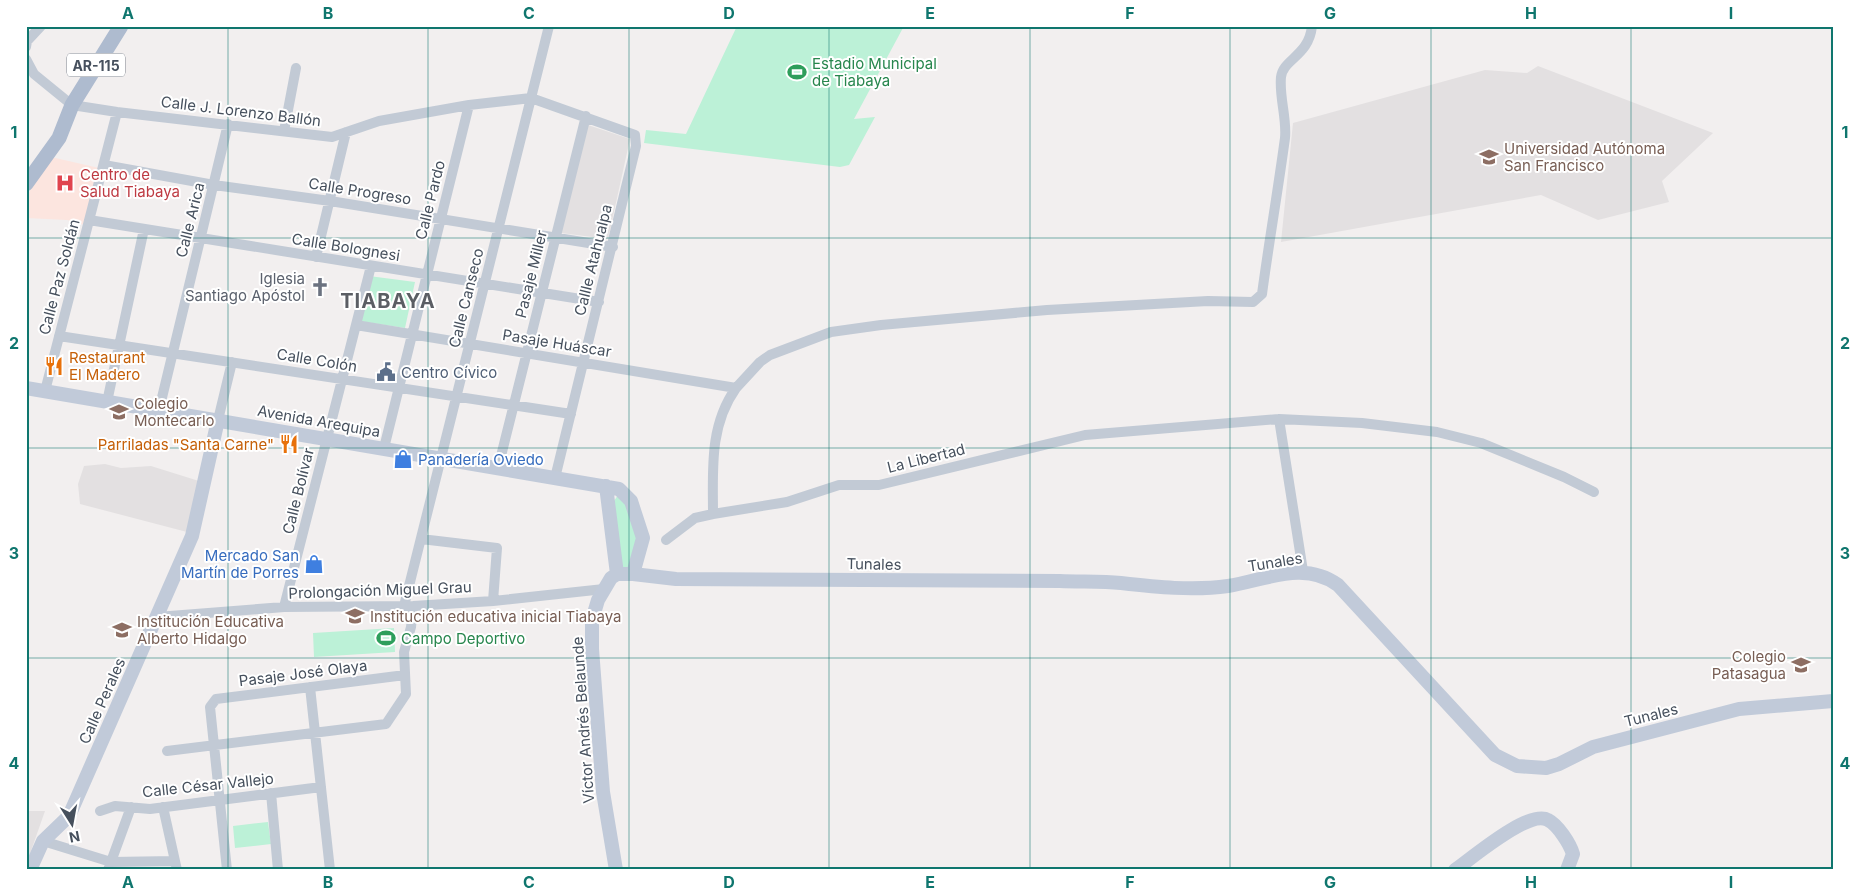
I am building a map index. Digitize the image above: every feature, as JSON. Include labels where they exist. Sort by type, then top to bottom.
[{"type":"main road","name":"AR-115","points":[[26,184],[59,138],[72,104],[121,26]]},
{"type":"street","points":[[26,47],[27,41],[41,26]]},
{"type":"street","name":"Calle Canseco","points":[[315,733],[386,724],[406,694],[404,652],[411,627],[408,606],[421,539],[549,26]]},
{"type":"street","points":[[713,514],[713,443],[724,409],[736,388],[760,362],[782,349],[831,332],[873,326],[1056,310],[1208,301],[1257,301],[1262,294],[1285,137],[1281,78],[1285,67],[1304,50],[1311,34],[1312,26]]},
{"type":"street","points":[[26,58],[34,74],[72,104]]},
{"type":"street","points":[[284,131],[296,68]]},
{"type":"street","name":"Calle J. Lorenzo Ballón","points":[[72,104],[117,112],[332,137],[379,121],[469,105],[531,98],[635,135]]},
{"type":"street","name":"Calle Pardo","points":[[384,448],[469,105]]},
{"type":"street","name":"Calle Paz Soldán","points":[[45,391],[117,112]]},
{"type":"street","name":"Pasaje Miller","points":[[498,468],[586,116]]},
{"type":"street","name":"Calle Arica","points":[[159,410],[228,124]]},
{"type":"street","points":[[316,257],[346,132]]},
{"type":"street","name":"Callle Atahualpa","points":[[555,478],[636,146],[635,135]]},
{"type":"street","name":"Calle Progreso","points":[[104,165],[214,185],[330,201],[612,247]]},
{"type":"street","name":"Calle Bolognesi","points":[[89,220],[599,302]]},
{"type":"street","points":[[107,402],[144,229]]},
{"type":"street","name":"Calle Bolívar","points":[[284,607],[372,266]]},
{"type":"street","name":"Pasaje Huáscar","points":[[356,325],[736,388]]},
{"type":"street","name":"Calle Colón","points":[[59,336],[571,414]]},
{"type":"street","name":"Calle Perales","points":[[30,870],[44,842],[69,816],[192,536],[232,362]]},
{"type":"street","name":"Avenida Arequipa","points":[[26,388],[619,489],[631,501],[642,533],[643,542],[633,574]]},
{"type":"street","points":[[1279,419],[1303,571]]},
{"type":"street","name":"La Libertad","points":[[666,540],[694,518],[787,502],[840,485],[879,484],[1085,435],[1279,419],[1362,423],[1437,432],[1481,444],[1564,477],[1594,492]]},
{"type":"street","points":[[606,486],[617,574],[633,574]]},
{"type":"street","points":[[421,539],[497,548],[492,601]]},
{"type":"street","name":"Tunales","points":[[633,574],[676,579],[1060,581],[1120,583],[1163,588],[1225,586],[1303,571],[1328,578],[1338,585],[1495,755],[1517,766],[1546,768],[1559,764],[1593,747],[1739,709],[1833,701]]},
{"type":"street","name":"Víctor Andrés Belaunde","points":[[616,870],[603,792],[592,650],[592,620],[598,600],[604,589],[617,574]]},
{"type":"street","name":"Prolongación Miguel Grau","points":[[157,617],[284,607],[408,606],[492,601],[604,589]]},
{"type":"street","name":"Pasaje José Olaya","points":[[214,745],[210,707],[216,699],[405,675]]},
{"type":"street","points":[[310,687],[330,870]]},
{"type":"street","points":[[167,751],[315,733]]},
{"type":"street","points":[[214,745],[227,870]]},
{"type":"street","name":"Calle César Vallejo","points":[[100,811],[115,806],[164,807],[321,787]]},
{"type":"street","points":[[271,793],[278,870]]},
{"type":"street","points":[[110,866],[131,807]]},
{"type":"street","points":[[44,842],[110,866],[176,866],[164,807]]},
{"type":"street","points":[[1455,870],[1520,824],[1538,818],[1549,820],[1569,842],[1573,854],[1567,870]]},
{"type":"shaded area","name":"Universidad Autónoma San Francisco","points":[[1538,66],[1713,133],[1662,181],[1669,202],[1598,220],[1541,195],[1281,242],[1293,123],[1485,70],[1527,73]]},
{"type":"shaded area","points":[[585,124],[630,139],[608,239],[561,233]]},
{"type":"shaded area","name":"Centro de Salud Tiabaya","points":[[51,157],[99,168],[85,225],[67,220],[26,218],[26,197]]},
{"type":"shaded area","points":[[105,464],[121,468],[151,466],[199,481],[187,532],[80,504],[78,484],[84,466]]},
{"type":"shaded area","points":[[26,811],[45,811],[26,865]]},
{"type":"green space","name":"Estadio Municipal de Tiabaya","points":[[737,26],[904,26],[854,119],[875,117],[849,165],[840,167],[644,143],[646,130],[686,134]]},
{"type":"green space","points":[[369,276],[415,282],[405,328],[359,321]]},
{"type":"green space","points":[[618,495],[623,495],[639,533],[632,568],[623,567],[621,564],[614,501]]},
{"type":"green space","points":[[394,628],[395,652],[314,657],[313,633]]},
{"type":"green space","points":[[268,822],[271,844],[235,848],[233,826]]},
{"type":"place","name":"Estadio Municipal de Tiabaya","points":[[797,72]]},
{"type":"place","name":"Universidad Autónoma San Francisco","points":[[1489,157]]},
{"type":"place","name":"Centro de Salud Tiabaya","points":[[65,183]]},
{"type":"place","name":"Iglesia Santiago Apóstol","points":[[320,287]]},
{"type":"place","name":"Restaurant El Madero","points":[[54,366]]},
{"type":"place","name":"Centro Cívico","points":[[386,372]]},
{"type":"place","name":"Colegio Montecarlo","points":[[119,412]]},
{"type":"place","name":"Parriladas \"Santa Carne\"","points":[[289,444]]},
{"type":"place","name":"Panadería Oviedo","points":[[403,459]]},
{"type":"place","name":"Mercado San Martín de Porres","points":[[314,564]]},
{"type":"place","name":"Institución educativa inicial Tiabaya","points":[[355,616]]},
{"type":"place","name":"Institución Educativa Alberto Hidalgo","points":[[122,630]]},
{"type":"place","name":"Campo Deportivo","points":[[386,638]]},
{"type":"place","name":"Colegio Patasagua","points":[[1801,665]]},
{"type":"district","name":"TIABAYA","points":[[388,301]]}]
